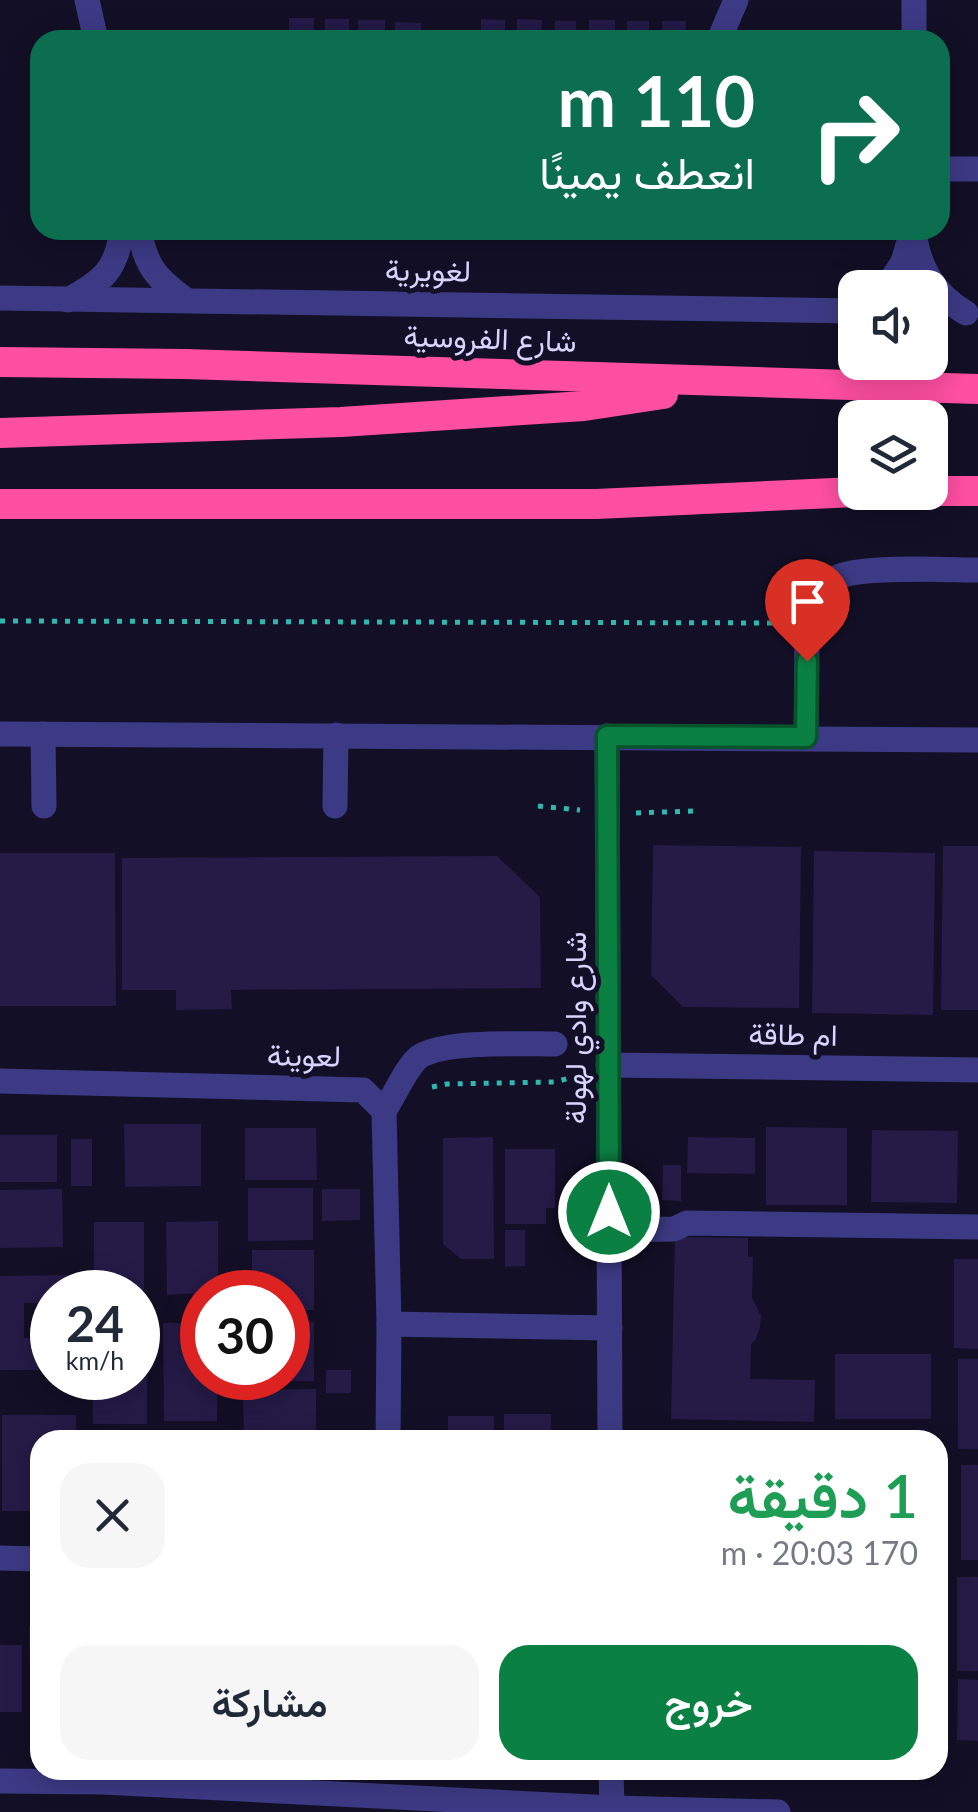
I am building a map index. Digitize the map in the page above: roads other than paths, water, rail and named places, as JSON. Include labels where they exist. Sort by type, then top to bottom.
[{"type":"highway","name":"شارع الفروسية","points":[[0,362],[205,364],[978,389]]},
{"type":"highway","points":[[0,433],[341,422],[584,406],[735,383]]},
{"type":"highway","points":[[948,491],[978,491]]},
{"type":"highway","points":[[0,504],[596,504],[838,493]]},
{"type":"highway","points":[[0,515],[71,505]]},
{"type":"street","points":[[88,0],[94,30]]},
{"type":"street","points":[[723,30],[736,0]]},
{"type":"street","points":[[914,0],[914,30]]},
{"type":"street","points":[[950,169],[978,169]]},
{"type":"street","points":[[68,300],[109,273],[117,259],[120,240]]},
{"type":"street","points":[[141,240],[152,271],[186,300]]},
{"type":"street","points":[[898,270],[910,240]]},
{"type":"street","points":[[915,240],[918,256],[936,290],[950,303],[972,313]]},
{"type":"street","name":"لغويرية","points":[[0,298],[838,311]]},
{"type":"street","points":[[806,737],[809,614],[822,590],[834,578],[896,569],[978,570]]},
{"type":"street","points":[[0,734],[978,740]]},
{"type":"street","points":[[43,734],[44,806]]},
{"type":"street","points":[[336,736],[336,806]]},
{"type":"street","name":"شارع وادي لهولة","points":[[607,736],[610,1430]]},
{"type":"street","points":[[388,1430],[390,1324],[384,1111],[416,1058],[435,1050],[554,1044]]},
{"type":"street","name":"ام طاقة","points":[[608,1066],[978,1070]]},
{"type":"street","name":"لعوينة","points":[[0,1082],[364,1090],[384,1111]]},
{"type":"street","points":[[610,1221],[674,1229],[687,1223],[978,1227]]},
{"type":"street","points":[[390,1324],[610,1328]]},
{"type":"street","points":[[0,1558],[30,1558]]},
{"type":"street","points":[[0,1781],[30,1780]]},
{"type":"street","points":[[167,1780],[612,1808],[778,1812]]},
{"type":"street","points":[[612,1780],[612,1808]]}]
